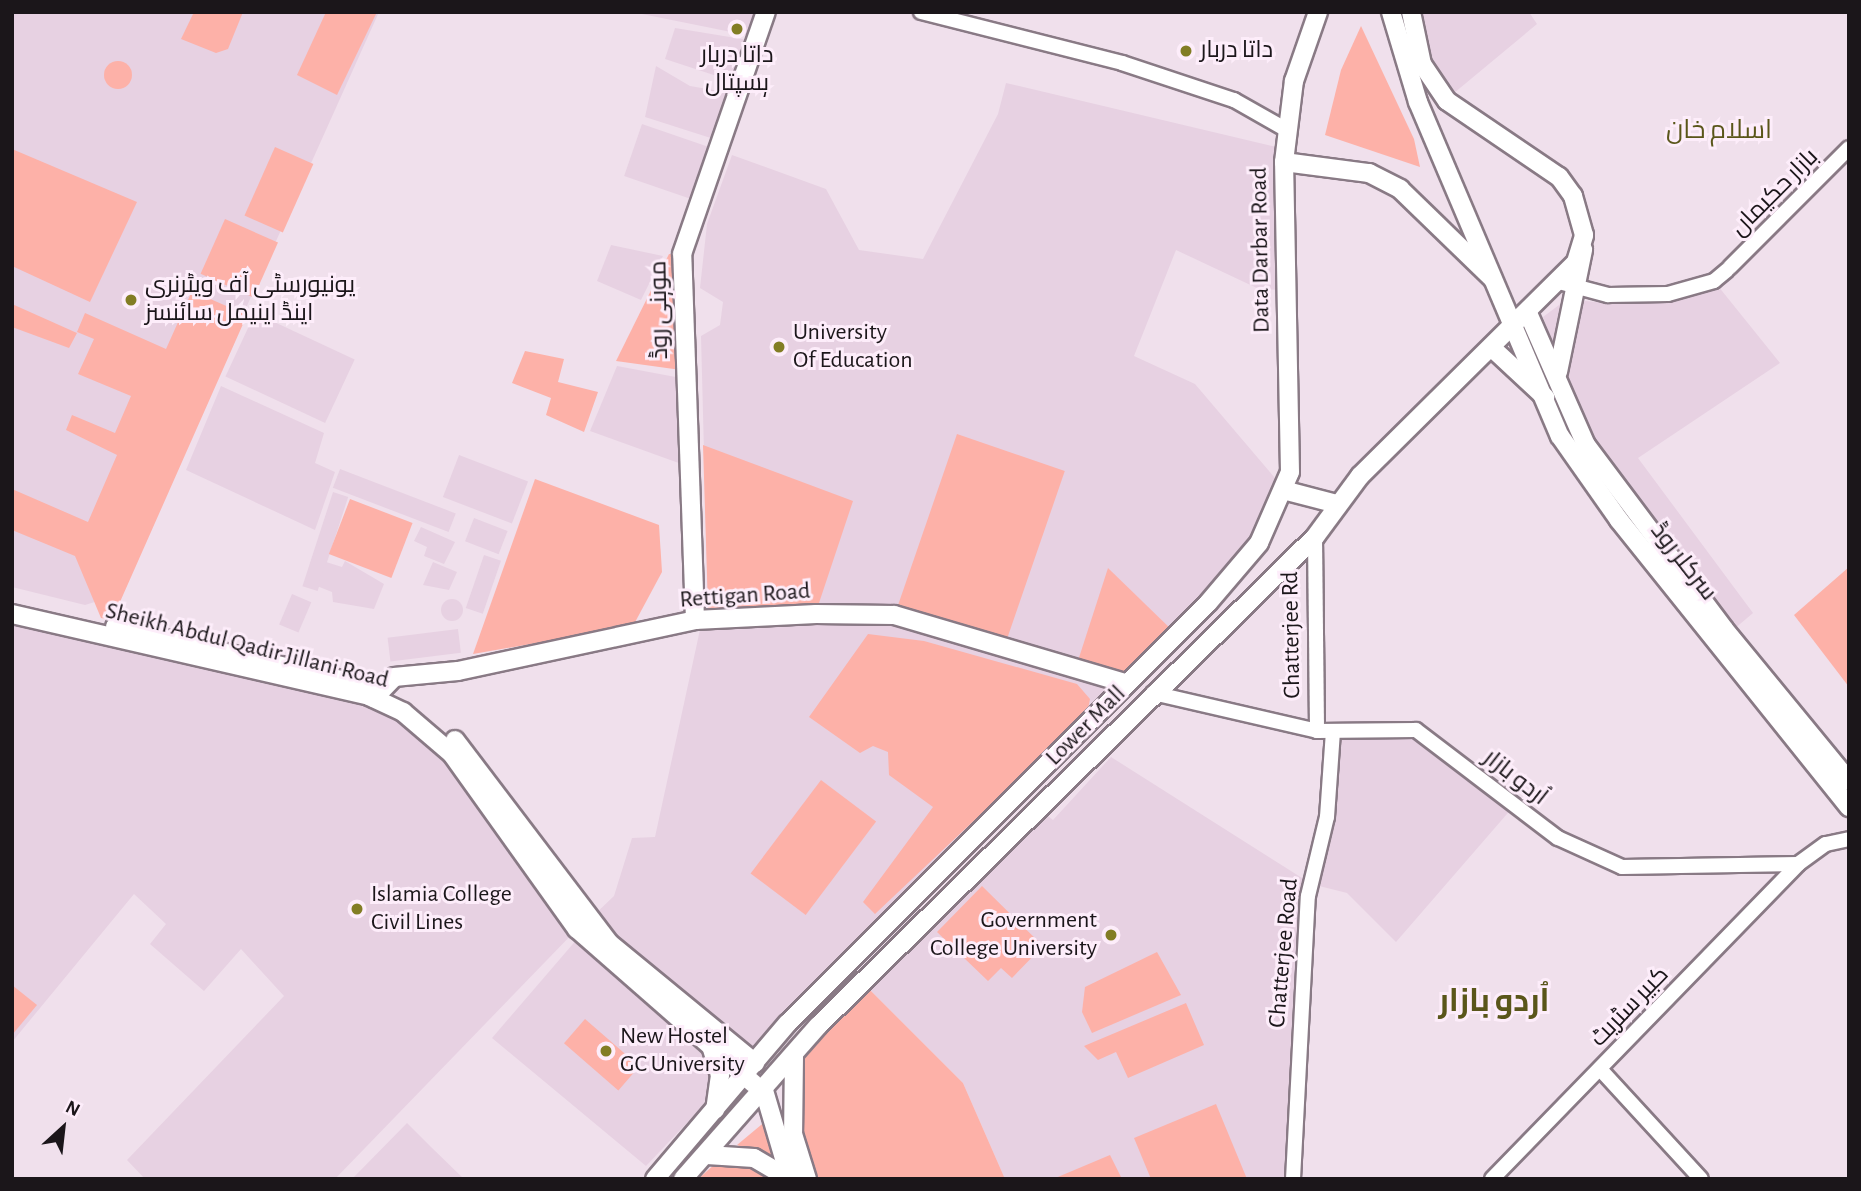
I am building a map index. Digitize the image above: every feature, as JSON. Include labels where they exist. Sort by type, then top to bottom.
[{"type":"main road","name":"موہنی روڈ","points":[[695,620],[682,254],[766,12]]},
{"type":"main road","name":"Data Darbar Road","points":[[1287,491],[1292,434],[1284,162],[1294,81],[1318,12]]},
{"type":"main road","name":"سرکلر روڈ","points":[[1391,12],[1418,102],[1499,284],[1560,436],[1619,520],[1849,807]]},
{"type":"main road","points":[[1411,12],[1422,64],[1437,88],[1471,121],[1559,177],[1578,208],[1584,243],[1578,291],[1558,372]]},
{"type":"main road","points":[[1284,162],[1369,173],[1400,189],[1499,284]]},
{"type":"main road","points":[[1528,313],[1559,282],[1584,243]]},
{"type":"main road","name":"سرکلر روڈ","points":[[1528,313],[1558,372],[1586,444],[1849,781]]},
{"type":"main road","name":"Lower Mall","points":[[683,1179],[765,1093],[794,1056],[1153,693],[1315,537],[1337,503],[1528,313]]},
{"type":"main road","points":[[1491,347],[1545,397]]},
{"type":"main road","points":[[1287,491],[1337,503]]},
{"type":"main road","name":"Lower Mall","points":[[654,1179],[713,1116],[750,1070],[994,811],[1125,683],[1259,542],[1287,491]]},
{"type":"main road","name":"Sheikh Abdul Qadir Jillani Road","points":[[12,603],[376,693],[454,740],[609,943],[750,1070],[765,1093]]},
{"type":"main road","name":"Sheikh Abdul Qadir Jillani Road","points":[[12,614],[376,693],[437,739],[577,929],[711,1046],[750,1070]]},
{"type":"main road","name":"Rettigan Road","points":[[376,693],[394,677],[458,671],[695,620],[894,615],[1125,683]]},
{"type":"main road","points":[[1086,673],[1098,692],[1091,716]]},
{"type":"main road","points":[[994,811],[1016,832]]},
{"type":"main road","points":[[711,1046],[720,1088],[713,1116]]},
{"type":"main road","points":[[794,1056],[793,1134],[807,1179]]},
{"type":"main road","points":[[765,1093],[790,1179]]},
{"type":"main road","points":[[707,1155],[754,1158],[790,1179]]},
{"type":"street","points":[[921,12],[1122,63],[1234,100],[1287,130]]},
{"type":"street","name":"بازار حکیماں","points":[[1578,291],[1668,294],[1714,281],[1829,174],[1849,148]]},
{"type":"street","points":[[1559,282],[1578,291]]},
{"type":"street","name":"Chatterjee Rd","points":[[1315,537],[1317,732]]},
{"type":"street","name":"اُردو بازار","points":[[1153,693],[1317,732],[1402,728],[1429,736],[1558,838],[1622,867],[1798,864]]},
{"type":"street","name":"Chatterjee Road","points":[[1293,1179],[1308,896],[1327,817],[1333,732]]},
{"type":"street","points":[[1798,864],[1826,844],[1849,839]]},
{"type":"street","name":"کبیر سٹریٹ","points":[[1492,1179],[1798,864]]},
{"type":"street","points":[[1600,1069],[1701,1179]]},
{"type":"shaded area","name":"یونیورسٹی آف ویٹرنری اینڈ اینیمل سائنسز","points":[[12,12],[379,12],[117,595],[85,605],[12,587]]},
{"type":"shaded area","points":[[194,12],[243,12],[228,49],[216,53],[181,39]]},
{"type":"shaded area","points":[[326,12],[377,12],[337,95],[297,75]]},
{"type":"shaded area","name":"داتا دربار ہسپتال","points":[[632,12],[766,12],[756,37]]},
{"type":"shaded area","points":[[1414,12],[1529,12],[1537,24],[1454,93],[1421,48]]},
{"type":"shaded area","points":[[1361,26],[1414,139],[1420,167],[1325,135],[1341,70]]},
{"type":"shaded area","points":[[675,28],[748,40],[735,82],[665,59]]},
{"type":"shaded area","points":[[118,61],[128,65],[132,75],[128,85],[118,89],[108,85],[104,75],[108,65]]},
{"type":"shaded area","points":[[656,66],[690,86],[731,93],[717,140],[645,117]]},
{"type":"shaded area","points":[[1006,83],[1285,149],[1286,290],[1259,289],[1176,250],[1134,356],[1195,384],[1286,491],[1259,543],[758,1058],[593,916],[614,896],[632,838],[655,837],[701,625],[872,622],[922,628],[907,609],[708,608],[701,336],[720,325],[723,302],[700,288],[707,224],[732,155],[826,189],[859,250],[923,259],[998,114]]},
{"type":"shaded area","points":[[642,124],[711,148],[693,200],[624,176]]},
{"type":"shaded area","points":[[275,147],[313,164],[283,233],[244,216]]},
{"type":"shaded area","points":[[12,149],[137,202],[90,302],[12,266]]},
{"type":"shaded area","points":[[225,219],[278,243],[254,297],[201,274]]},
{"type":"shaded area","points":[[611,245],[663,256],[641,300],[597,281]]},
{"type":"shaded area","points":[[669,254],[680,255],[681,370],[616,361]]},
{"type":"shaded area","points":[[1714,281],[1780,363],[1638,458],[1753,613],[1733,630],[1589,436],[1543,317],[1567,299],[1605,303]]},
{"type":"shaded area","points":[[192,291],[247,315],[112,620],[101,618],[75,556],[12,530],[12,489],[88,522],[117,455],[66,430],[72,415],[115,433],[131,396],[78,374],[94,339],[77,332],[85,313],[166,349]]},
{"type":"shaded area","points":[[12,304],[77,333],[69,348],[12,327]]},
{"type":"shaded area","points":[[255,313],[355,359],[325,423],[225,376]]},
{"type":"shaded area","points":[[525,351],[564,359],[558,382],[598,392],[584,432],[546,415],[551,398],[512,383]]},
{"type":"shaded area","points":[[617,366],[681,378],[687,466],[590,431]]},
{"type":"shaded area","points":[[221,386],[324,433],[315,463],[335,472],[315,530],[186,470]]},
{"type":"shaded area","points":[[957,434],[1065,471],[1006,643],[898,606]]},
{"type":"shaded area","points":[[703,445],[853,501],[818,606],[708,608]]},
{"type":"shaded area","points":[[459,455],[528,482],[512,524],[443,497]]},
{"type":"shaded area","points":[[340,469],[456,513],[449,532],[333,488]]},
{"type":"shaded area","points":[[535,479],[659,525],[662,572],[633,626],[473,654]]},
{"type":"shaded area","points":[[333,492],[348,497],[318,591],[302,586]]},
{"type":"shaded area","points":[[350,499],[413,523],[391,578],[329,554]]},
{"type":"shaded area","points":[[474,518],[508,531],[499,554],[465,541]]},
{"type":"shaded area","points":[[421,527],[455,542],[444,564],[424,556],[427,547],[414,541]]},
{"type":"shaded area","points":[[484,555],[501,561],[483,614],[466,608]]},
{"type":"shaded area","points":[[345,561],[384,584],[374,609],[333,602],[332,592],[317,586],[326,562],[342,567]]},
{"type":"shaded area","points":[[433,562],[457,572],[449,590],[423,585]]},
{"type":"shaded area","points":[[1849,567],[1849,687],[1794,615]]},
{"type":"shaded area","points":[[1108,568],[1176,634],[1125,683],[1075,670]]},
{"type":"shaded area","points":[[292,594],[311,602],[298,633],[279,624]]},
{"type":"shaded area","points":[[452,599],[460,602],[463,610],[460,618],[452,621],[444,618],[441,610],[444,602]]},
{"type":"shaded area","name":"Islamia College Civil Lines","points":[[12,611],[412,713],[578,928],[335,1179],[145,1179],[127,1160],[284,996],[241,949],[204,991],[150,944],[166,924],[134,894],[12,1042]]},
{"type":"shaded area","points":[[458,629],[461,653],[390,661],[388,638]]},
{"type":"shaded area","points":[[868,634],[924,641],[1077,684],[1090,699],[1087,714],[875,914],[863,902],[933,807],[889,775],[888,752],[873,746],[860,753],[809,717]]},
{"type":"shaded area","name":"Government College University","points":[[1402,728],[1513,807],[1396,942],[1347,893],[1311,884],[1293,1179],[1005,1179],[963,1083],[866,986],[1039,809],[1053,820],[1111,757],[1310,883],[1333,732]]},
{"type":"shaded area","points":[[821,780],[876,822],[806,915],[751,873]]},
{"type":"shaded area","points":[[982,886],[1043,946],[1012,978],[1001,968],[988,981],[937,932]]},
{"type":"shaded area","name":"New Hostel GC University","points":[[578,938],[707,1059],[710,1089],[702,1107],[646,1166],[492,1038]]},
{"type":"shaded area","points":[[1157,952],[1181,995],[1092,1033],[1082,1012],[1085,987]]},
{"type":"shaded area","points":[[12,985],[37,1005],[12,1035]]},
{"type":"shaded area","points":[[866,986],[963,1083],[1005,1179],[814,1179],[798,1120],[798,1061]]},
{"type":"shaded area","points":[[1186,1003],[1204,1045],[1128,1078],[1116,1052],[1098,1060],[1084,1046]]},
{"type":"shaded area","points":[[585,1019],[639,1066],[618,1090],[564,1043]]},
{"type":"shaded area","points":[[1216,1104],[1247,1179],[1151,1179],[1134,1138]]},
{"type":"shaded area","points":[[767,1120],[777,1161],[737,1145]]},
{"type":"shaded area","points":[[407,1123],[430,1146],[464,1179],[352,1179]]},
{"type":"shaded area","points":[[1110,1155],[1122,1179],[1053,1179]]},
{"type":"shaded area","points":[[741,1160],[783,1179],[698,1179],[715,1164]]},
{"type":"place","name":"داتا دربار ہسپتال","points":[[737,29]]},
{"type":"place","name":"داتا دربار","points":[[1186,51]]},
{"type":"place","name":"یونیورسٹی آف ویٹرنری اینڈ اینیمل سائنسز","points":[[131,300]]},
{"type":"place","name":"University Of Education","points":[[779,347]]},
{"type":"place","name":"Islamia College Civil Lines","points":[[357,909]]},
{"type":"place","name":"Government College University","points":[[1111,935]]},
{"type":"place","name":"New Hostel GC University","points":[[606,1051]]},
{"type":"district","name":"اسلام خان","points":[[1719,131]]},
{"type":"district","name":"اُردو بازار","points":[[1494,1001]]}]
